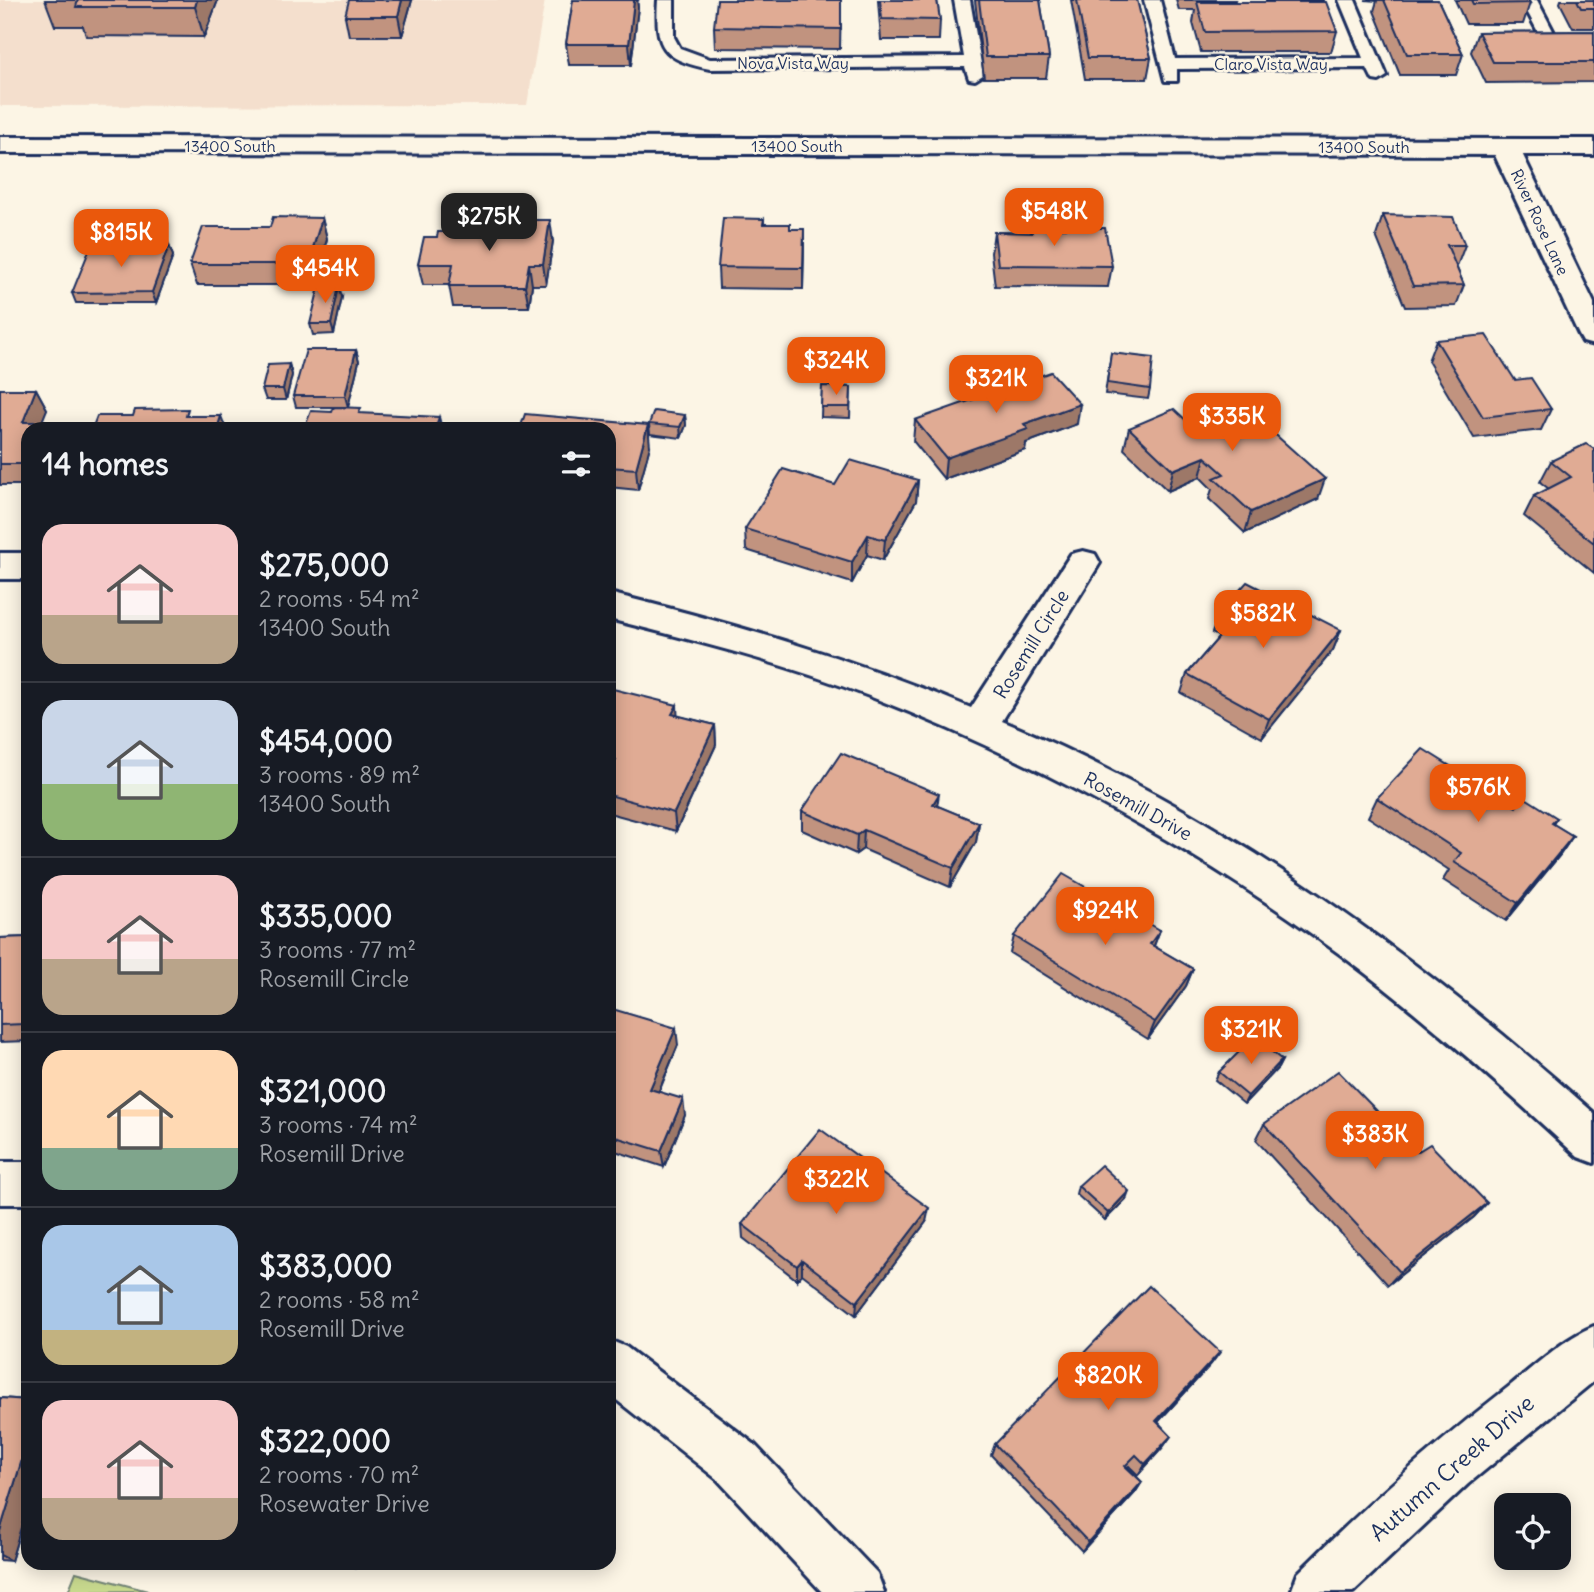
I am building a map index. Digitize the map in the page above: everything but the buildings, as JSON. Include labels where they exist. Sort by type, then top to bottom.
[{"type":"street","name":"13400 South","points":[[0,145],[1594,147]]},
{"type":"street","name":"River Rose Lane","points":[[1505,147],[1594,335]]},
{"type":"street","name":"Rosemill Circle","points":[[979,726],[1083,563]]},
{"type":"street","points":[[0,566],[21,566]]},
{"type":"street","name":"Rosemill Drive","points":[[616,608],[755,644],[866,682],[979,726],[1143,805],[1250,870],[1442,1010],[1546,1096],[1594,1142]]},
{"type":"street","points":[[0,1182],[21,1183]]},
{"type":"street","name":"Autumn Creek Drive","points":[[1317,1592],[1353,1553],[1491,1431],[1594,1350]]},
{"type":"street","points":[[616,1369],[736,1462],[858,1592]]},
{"type":"lane","name":"Nova Vista Way","points":[[666,0],[664,38],[671,51],[687,60],[710,64],[974,70],[962,0]]},
{"type":"lane","name":"Claro Vista Way","points":[[1152,0],[1169,70],[1376,70],[1348,0]]},
{"type":"lane","points":[[1529,0],[1545,42],[1573,42]]},
{"type":"shaded area","points":[[0,0],[545,0],[527,105],[0,106]]},
{"type":"green space","points":[[76,1572],[148,1591],[68,1592]]}]
